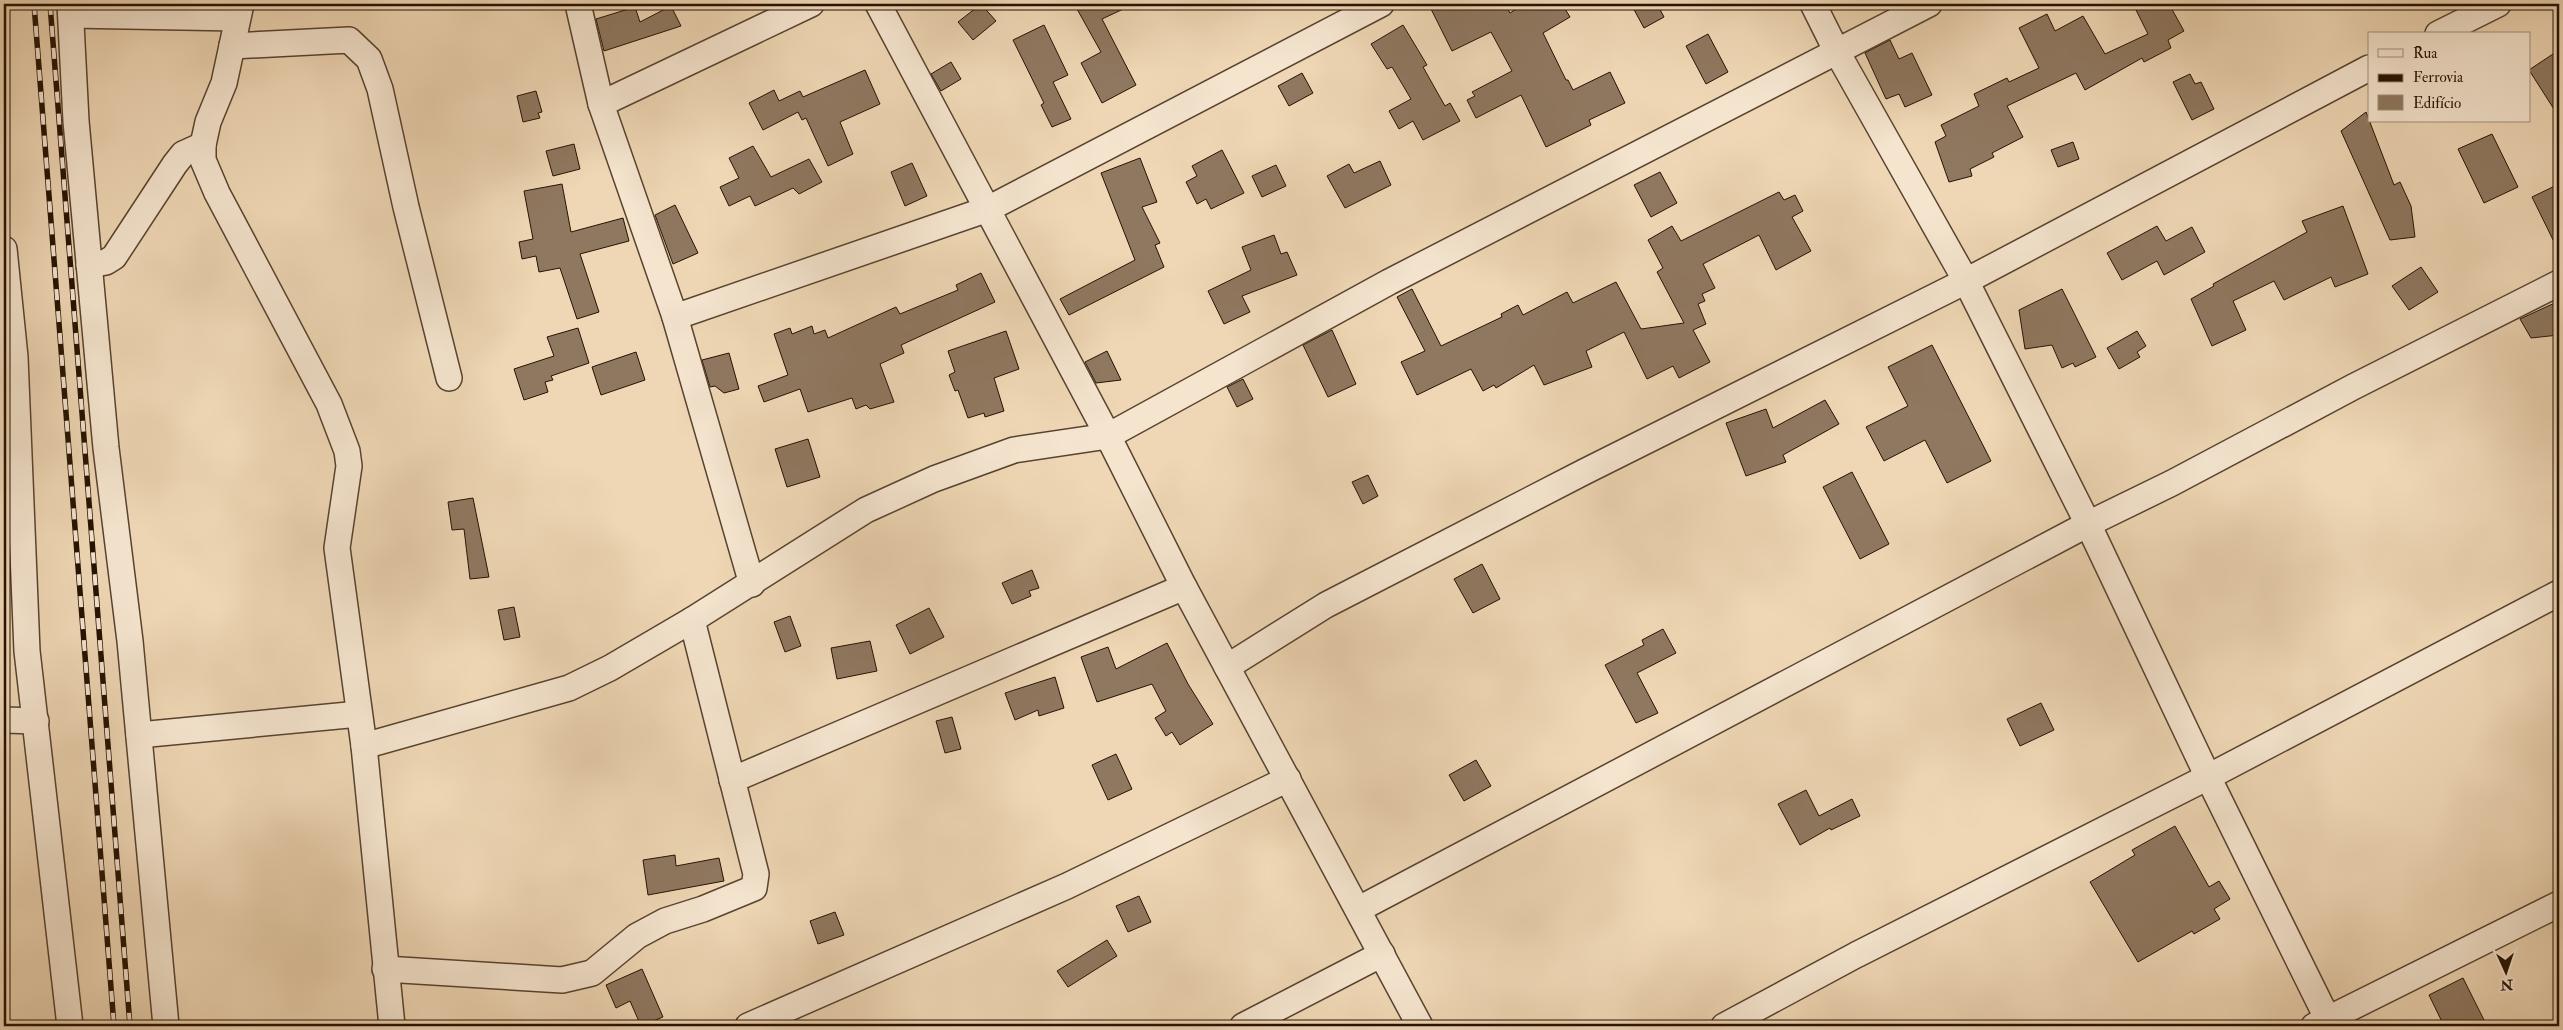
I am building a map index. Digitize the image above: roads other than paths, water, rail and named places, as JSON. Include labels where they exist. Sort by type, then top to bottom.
[{"type":"street","points":[[578,4],[601,104],[675,317],[752,584]]},
{"type":"street","points":[[601,104],[811,4]]},
{"type":"street","points":[[878,4],[1108,436],[1184,587],[1359,909],[1420,1026]]},
{"type":"street","points":[[675,317],[988,209],[1381,4]]},
{"type":"street","points":[[1813,4],[1837,52],[1966,281],[2088,524],[2324,1024],[2559,904]]},
{"type":"street","points":[[364,746],[522,703],[569,688],[610,668],[692,620],[752,584],[866,510],[934,479],[1014,450],[1108,436],[1389,282],[1929,4]]},
{"type":"street","points":[[2442,32],[2498,4]]},
{"type":"street","points":[[166,1026],[140,735],[106,448],[76,122],[70,10],[239,11],[224,83],[208,122],[203,145],[203,160],[217,193],[329,404],[348,451],[349,466],[337,548],[364,746],[392,1026]]},
{"type":"street","points":[[232,46],[349,40],[369,59],[380,89],[406,207],[449,378]]},
{"type":"street","points":[[1227,667],[1326,605],[1584,472],[1966,281],[2368,69]]},
{"type":"street","points":[[89,265],[106,262],[114,257],[175,164],[183,154],[203,145]]},
{"type":"street","points":[[4,249],[14,357],[27,651],[70,1026]]},
{"type":"street","points":[[1359,909],[2088,524],[2172,483],[2353,387],[2559,283]]},
{"type":"street","points":[[732,780],[1184,587]]},
{"type":"street","points":[[1724,1026],[1856,956],[2208,777],[2559,593]]},
{"type":"street","points":[[385,968],[562,980],[577,979],[592,974],[637,936],[664,921],[703,909],[754,888],[756,874],[692,620]]},
{"type":"street","points":[[140,735],[359,714]]},
{"type":"street","points":[[4,720],[36,721]]},
{"type":"street","points":[[748,1026],[1068,886],[1288,779]]},
{"type":"street","points":[[1242,1026],[1382,954]]},
{"type":"railway","points":[[34,4],[114,1026]]},
{"type":"railway","points":[[50,4],[130,1026]]}]
